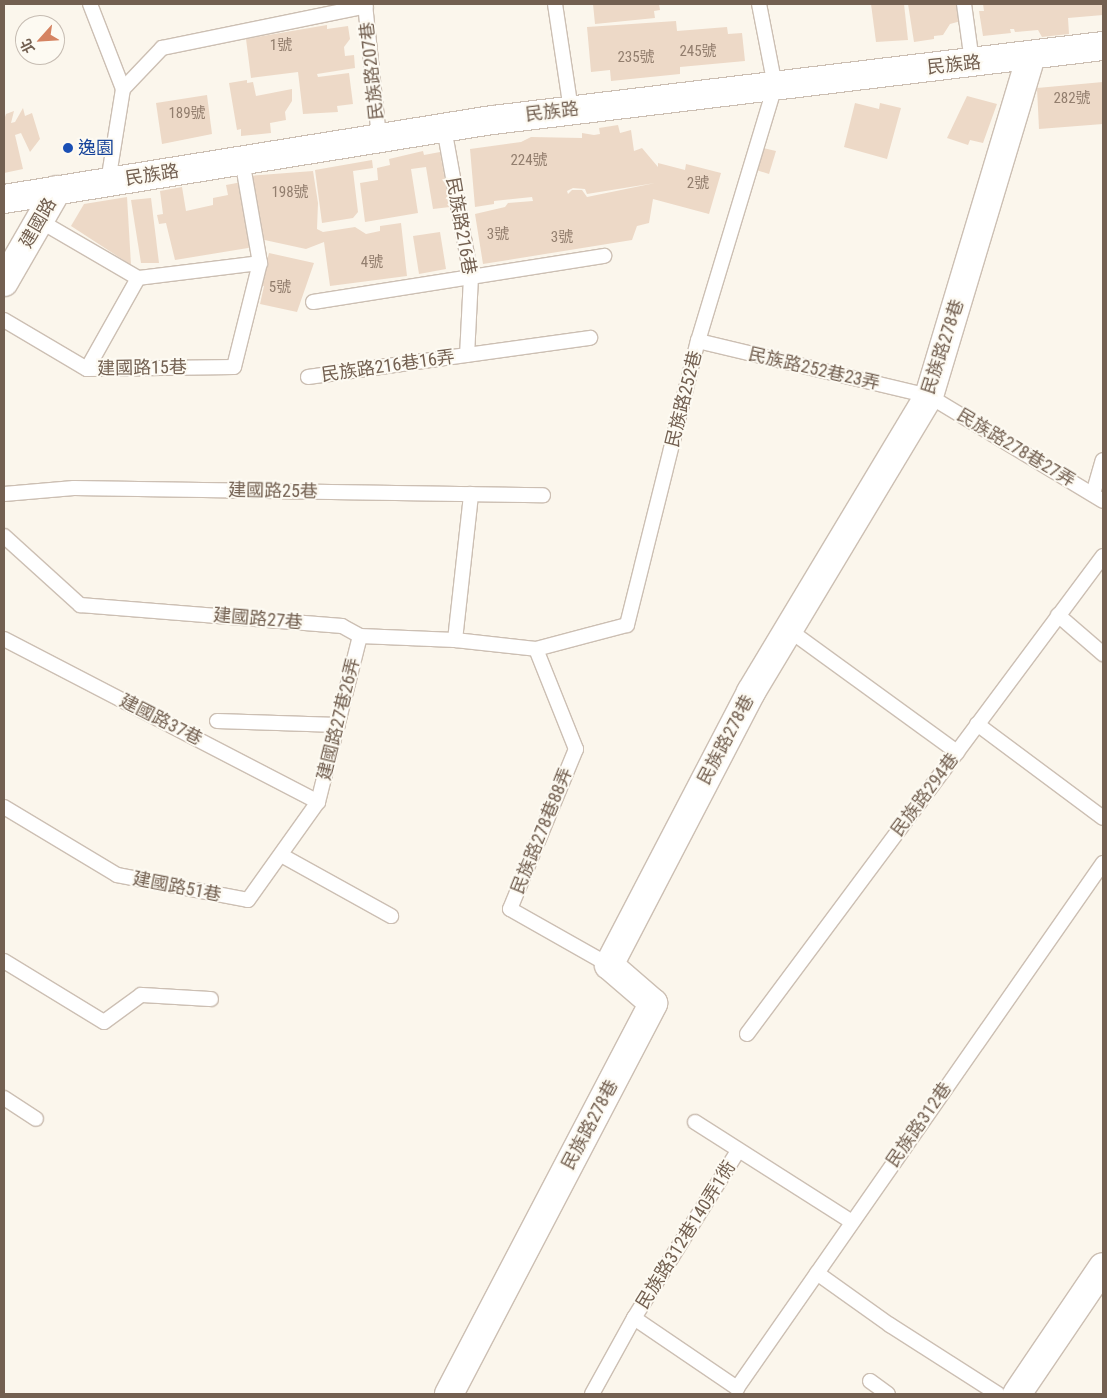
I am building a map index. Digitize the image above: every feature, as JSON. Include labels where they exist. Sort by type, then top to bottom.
[{"type":"street","name":"民族路","points":[[4,199],[379,138],[571,110],[972,62],[1032,57],[1103,46]]},
{"type":"street","name":"民族路278巷","points":[[449,1394],[653,1003],[609,965],[751,692],[929,396],[1032,57]]},
{"type":"street","name":"建國路","points":[[4,282],[57,190]]},
{"type":"street","points":[[1017,1394],[1103,1267]]},
{"type":"lane","points":[[90,4],[124,89],[108,182]]},
{"type":"lane","points":[[555,4],[571,110]]},
{"type":"lane","points":[[759,4],[775,86]]},
{"type":"lane","points":[[964,4],[972,62]]},
{"type":"lane","points":[[124,89],[162,48],[366,5]]},
{"type":"lane","name":"民族路207巷","points":[[366,5],[379,138]]},
{"type":"lane","name":"民族路252巷","points":[[536,649],[627,625],[698,341],[775,86]]},
{"type":"lane","name":"民族路216巷","points":[[444,128],[471,277],[468,355]]},
{"type":"lane","points":[[40,221],[138,278],[260,263],[242,160]]},
{"type":"lane","points":[[313,302],[604,256]]},
{"type":"lane","name":"建國路15巷","points":[[4,320],[87,369],[234,367],[260,263]]},
{"type":"lane","points":[[87,369],[138,278]]},
{"type":"lane","name":"民族路216巷16弄","points":[[308,377],[590,338]]},
{"type":"lane","name":"民族路252巷23弄","points":[[698,341],[929,396]]},
{"type":"lane","name":"民族路278巷27弄","points":[[929,396],[1098,497]]},
{"type":"lane","points":[[1098,497],[1103,460]]},
{"type":"lane","name":"建國路25巷","points":[[4,494],[74,488],[543,495]]},
{"type":"lane","points":[[455,640],[471,494]]},
{"type":"lane","name":"建國路27巷","points":[[4,536],[80,605],[342,626],[360,636],[455,640],[536,649]]},
{"type":"lane","name":"民族路294巷","points":[[747,1034],[1103,556]]},
{"type":"lane","points":[[1058,615],[1103,654]]},
{"type":"lane","points":[[789,630],[957,752]]},
{"type":"lane","name":"建國路27巷26弄","points":[[318,802],[360,636]]},
{"type":"lane","name":"建國路37巷","points":[[4,638],[318,802]]},
{"type":"lane","name":"民族路278巷88弄","points":[[536,649],[576,749],[510,908],[609,965]]},
{"type":"lane","points":[[217,720],[338,725]]},
{"type":"lane","points":[[977,724],[1103,818]]},
{"type":"lane","name":"建國路51巷","points":[[4,807],[116,875],[248,900],[318,802]]},
{"type":"lane","points":[[281,855],[391,916]]},
{"type":"lane","name":"民族路312巷","points":[[634,1318],[737,1388],[1103,863]]},
{"type":"lane","points":[[4,961],[104,1022],[141,995],[211,999]]},
{"type":"lane","points":[[4,1098],[36,1118]]},
{"type":"lane","points":[[695,1122],[852,1222]]},
{"type":"lane","name":"民族路312巷140弄1衖","points":[[592,1394],[634,1318],[738,1151]]},
{"type":"lane","points":[[817,1273],[890,1325],[998,1394]]},
{"type":"lane","points":[[870,1381],[888,1394]]},
{"type":"building","points":[[593,4],[659,4],[660,10],[654,11],[655,18],[595,24]]},
{"type":"building","points":[[871,4],[904,4],[908,40],[876,42]]},
{"type":"building","points":[[908,4],[959,4],[961,21],[950,24],[943,35],[934,36],[934,39],[914,42]]},
{"type":"building","points":[[983,4],[1103,4],[1103,15],[1068,18],[1069,34],[1042,37],[1038,30],[1015,32],[1014,29],[1010,29],[1011,33],[983,36],[979,11],[984,11]]},
{"type":"building","points":[[676,21],[677,31],[727,27],[728,34],[742,33],[745,61],[680,67],[680,74],[611,81],[610,70],[591,72],[587,27]]},
{"type":"building","points":[[327,25],[327,29],[348,26],[350,39],[344,47],[345,56],[354,55],[355,68],[317,74],[318,77],[349,73],[353,104],[337,106],[338,112],[303,114],[298,72],[251,78],[246,39]]},
{"type":"building","points":[[247,80],[247,83],[253,82],[256,96],[292,89],[292,101],[285,112],[286,120],[270,123],[271,133],[241,136],[241,129],[237,130],[229,83]]},
{"type":"building","points":[[1103,82],[1103,124],[1039,129],[1037,88]]},
{"type":"building","points":[[207,95],[212,134],[162,144],[156,103]]},
{"type":"building","points":[[967,96],[997,104],[983,143],[970,140],[968,145],[947,138]]},
{"type":"building","points":[[855,103],[879,109],[880,103],[901,108],[887,159],[844,147]]},
{"type":"building","points":[[23,108],[25,116],[32,113],[40,139],[30,152],[21,133],[15,135],[23,169],[4,173],[4,120],[6,114],[14,111],[11,123],[15,122]]},
{"type":"building","points":[[618,125],[620,133],[631,130],[634,151],[642,148],[658,167],[658,163],[685,170],[686,164],[721,173],[709,214],[653,199],[649,223],[637,226],[632,240],[483,264],[475,214],[505,207],[508,203],[533,201],[532,197],[494,201],[494,204],[475,207],[470,149],[521,142],[531,137],[582,138],[582,133],[600,134],[599,128]],"holes":[[[655,183],[587,197],[582,190],[572,190],[568,194],[567,191],[573,188],[585,189],[587,194]]]},
{"type":"building","points":[[754,146],[776,151],[769,174],[750,168]]},
{"type":"building","points":[[423,151],[424,155],[440,152],[450,207],[433,209],[426,167],[411,169],[418,213],[365,222],[360,183],[378,180],[377,168],[390,165],[389,159]]},
{"type":"building","points":[[372,160],[373,168],[353,171],[358,212],[353,218],[322,223],[315,170]]},
{"type":"building","points":[[313,171],[318,203],[317,229],[323,232],[355,227],[366,234],[380,231],[380,226],[401,223],[407,276],[330,286],[324,242],[306,249],[260,239],[248,176]]},
{"type":"building","points":[[242,182],[254,247],[175,260],[166,223],[159,224],[157,215],[163,214],[160,191],[182,187],[186,211],[213,205],[213,198],[228,195],[226,185]]},
{"type":"building","points":[[127,197],[131,265],[71,226],[84,204]]},
{"type":"building","points":[[151,198],[159,263],[141,263],[131,200]]},
{"type":"building","points":[[440,232],[446,269],[419,274],[413,236]]},
{"type":"building","points":[[269,253],[314,263],[297,312],[260,304],[264,286],[260,285]]},
{"type":"place","name":"逸園","points":[[68,148]]}]
